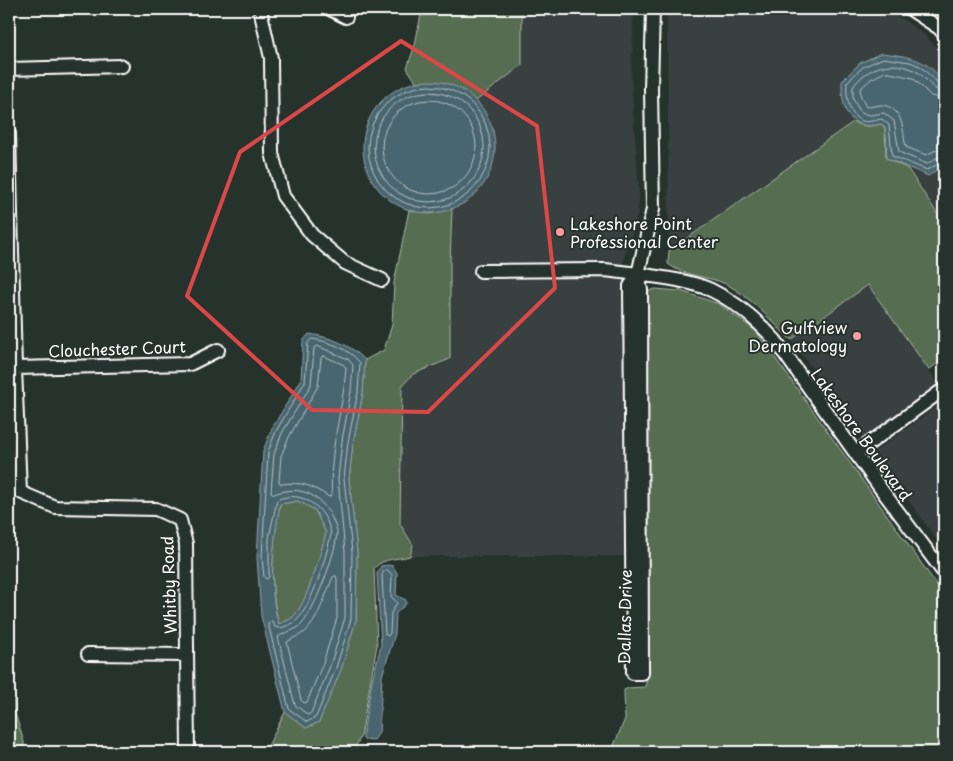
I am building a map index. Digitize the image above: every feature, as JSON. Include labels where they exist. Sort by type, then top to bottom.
[{"type":"street","points":[[260,9],[271,58],[272,153],[283,196],[312,235],[345,263],[382,280]]},
{"type":"street","points":[[330,9],[346,17]]},
{"type":"street","points":[[638,274],[653,209],[651,89],[653,9]]},
{"type":"street","points":[[910,9],[939,28],[944,34]]},
{"type":"street","points":[[9,69],[122,66]]},
{"type":"street","name":"Whitby Road","points":[[9,134],[10,218],[20,492],[54,507],[156,509],[180,520],[186,544],[188,752]]},
{"type":"street","name":"Lakeshore Boulevard","points":[[481,271],[605,270],[638,274],[709,289],[733,302],[759,322],[774,340],[944,573]]},
{"type":"street","name":"Dallas Drive","points":[[638,274],[641,290],[642,673],[633,673],[630,286],[638,274]]},
{"type":"street","name":"Clouchester Court","points":[[15,368],[190,364],[218,350]]},
{"type":"street","points":[[856,453],[944,389]]},
{"type":"street","points":[[88,654],[186,655]]},
{"type":"highlighted area","points":[[401,41],[537,126],[555,288],[428,412],[312,410],[187,296],[240,152]]},
{"type":"shaded area","points":[[522,9],[634,9],[631,76],[639,194],[638,213],[623,262],[627,556],[410,556],[413,545],[400,524],[402,386],[413,374],[441,364],[449,359],[450,210],[489,119],[476,101],[522,65]]},
{"type":"shaded area","points":[[667,9],[888,9],[922,33],[944,55],[944,84],[941,79],[911,57],[881,53],[842,81],[842,102],[853,122],[669,251]]},
{"type":"shaded area","points":[[944,165],[944,224],[909,169],[928,176]]},
{"type":"shaded area","points":[[868,285],[939,384],[863,438],[791,340]]},
{"type":"shaded area","points":[[944,401],[944,550],[874,452]]},
{"type":"green space","points":[[422,9],[522,9],[522,65],[476,101],[448,85],[434,82],[416,82],[407,68],[415,45]]},
{"type":"green space","points":[[853,122],[867,126],[881,124],[885,128],[886,158],[908,169],[944,224],[944,358],[929,370],[868,285],[791,340],[735,289],[719,281],[682,272],[668,264],[669,251]]},
{"type":"green space","points":[[452,209],[450,359],[413,374],[402,386],[400,524],[413,545],[410,556],[387,560],[374,568],[377,645],[361,736],[353,752],[265,752],[285,712],[306,728],[319,722],[341,669],[356,620],[357,552],[349,479],[353,443],[363,393],[365,360],[384,350],[392,325],[394,283],[409,210],[430,214]]},
{"type":"green space","points":[[655,289],[681,291],[719,304],[756,331],[944,595],[944,752],[611,752],[625,719],[624,690],[645,687],[647,678],[646,292]]},
{"type":"green space","points":[[298,501],[315,510],[326,533],[313,578],[298,611],[293,617],[279,624],[273,580],[277,518],[280,504]]},
{"type":"green space","points":[[9,617],[14,710],[24,742],[24,752],[9,752]]},
{"type":"water","points":[[881,53],[917,60],[932,69],[944,84],[944,165],[928,176],[886,158],[885,127],[881,124],[870,126],[854,121],[845,109],[842,81],[860,63]]},
{"type":"water","points":[[429,81],[442,82],[454,86],[476,100],[490,122],[494,134],[494,160],[490,172],[476,194],[454,208],[442,212],[429,213],[416,212],[404,208],[382,194],[368,172],[364,160],[363,147],[364,134],[368,122],[382,100],[404,86],[416,82]]},
{"type":"water","points":[[309,334],[332,339],[353,350],[365,360],[363,393],[353,443],[349,479],[357,552],[356,620],[341,670],[319,722],[306,728],[285,712],[261,616],[257,557],[263,451],[272,428],[301,380],[303,341]],"holes":[[[298,501],[315,510],[326,533],[317,564],[308,590],[298,610],[292,618],[279,624],[275,610],[272,580],[280,504]]]},
{"type":"water","points":[[381,566],[393,566],[397,573],[396,595],[406,600],[406,604],[396,613],[395,634],[382,676],[379,733],[374,740],[363,739],[372,681],[381,645],[377,573]]},
{"type":"place","name":"Lakeshore Point Professional Center","points":[[560,232]]},
{"type":"place","name":"Gulfview Dermatology","points":[[857,336]]}]
